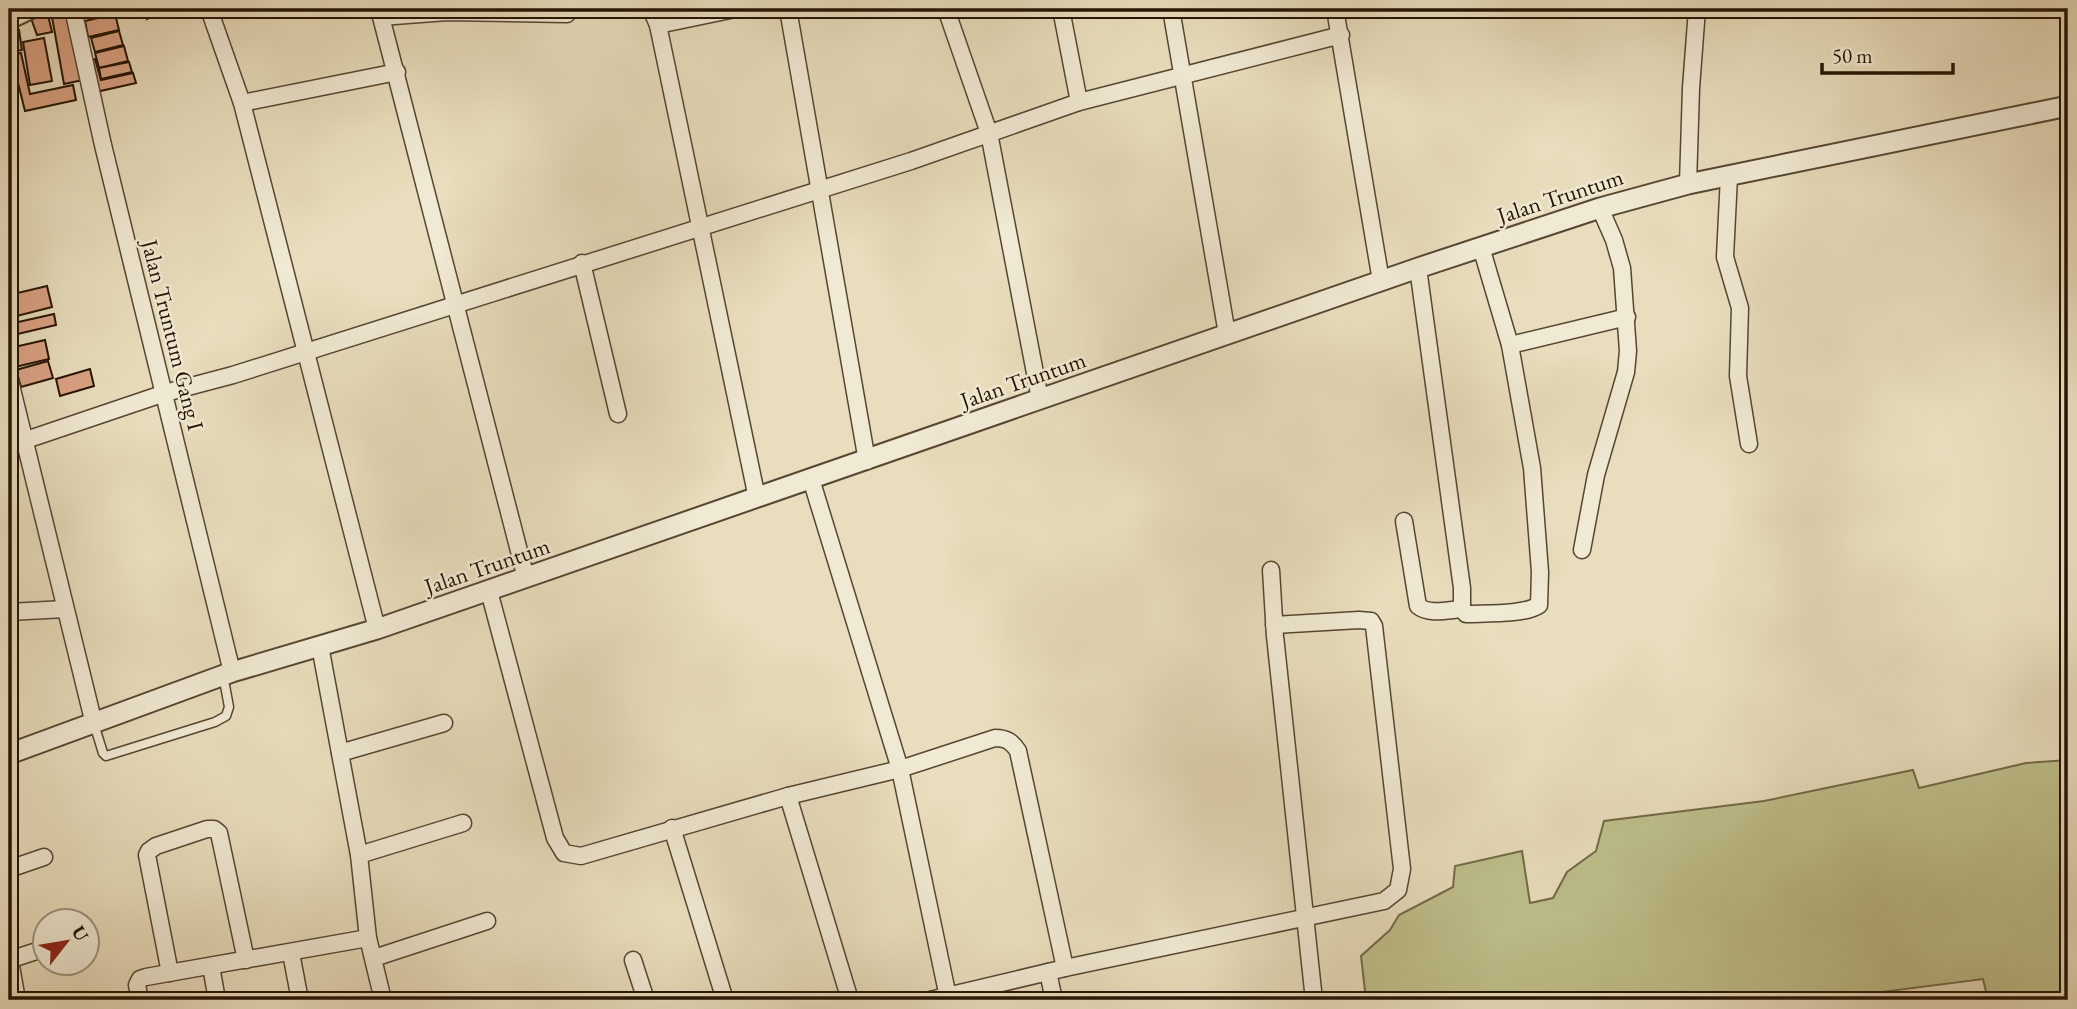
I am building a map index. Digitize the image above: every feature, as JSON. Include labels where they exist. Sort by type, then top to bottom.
[{"type":"street","points":[[9,19],[30,9]]},
{"type":"street","name":"Jalan Truntum Gang I","points":[[73,9],[228,673]]},
{"type":"street","points":[[209,9],[242,103],[377,629]]},
{"type":"street","points":[[651,9],[658,25],[758,498]]},
{"type":"street","points":[[658,25],[735,9]]},
{"type":"street","points":[[788,9],[867,461]]},
{"type":"street","points":[[946,9],[989,133],[1040,399]]},
{"type":"street","points":[[1060,9],[1079,102]]},
{"type":"street","points":[[1171,9],[1227,334]]},
{"type":"street","points":[[1335,9],[1381,281]]},
{"type":"street","points":[[1688,184],[1697,9]]},
{"type":"street","points":[[526,578],[380,13],[567,14]]},
{"type":"street","points":[[26,440],[911,161],[1079,102],[1340,35]]},
{"type":"street","points":[[242,103],[397,72]]},
{"type":"street","name":"Jalan Truntum","points":[[9,754],[228,673],[377,629],[1418,268],[1600,208],[1688,184],[2068,106]]},
{"type":"street","points":[[1729,176],[1725,257],[1740,308],[1738,376],[1749,444]]},
{"type":"street","points":[[1582,550],[1595,475],[1626,372],[1627,317],[1622,268],[1614,240],[1600,208]]},
{"type":"street","points":[[1418,268],[1462,588],[1462,608],[1466,614],[1518,611],[1539,605],[1540,572],[1532,468],[1510,345],[1480,247]]},
{"type":"street","points":[[582,263],[618,414]]},
{"type":"street","points":[[1510,345],[1627,317]]},
{"type":"street","points":[[9,377],[94,724]]},
{"type":"street","points":[[811,479],[900,769],[948,997]]},
{"type":"street","points":[[1404,521],[1418,606],[1434,611],[1462,608]]},
{"type":"street","points":[[1271,570],[1274,625],[1314,1000]]},
{"type":"street","points":[[493,589],[554,817],[564,837],[581,856],[789,796],[900,769],[1002,738],[1014,745],[1018,751],[1065,968]]},
{"type":"street","points":[[9,612],[65,609]]},
{"type":"street","points":[[930,1000],[1002,992],[1048,972],[1384,901],[1398,890],[1402,869],[1377,633],[1373,624],[1367,620],[1274,625]]},
{"type":"street","points":[[320,646],[359,855],[368,937],[383,1000]]},
{"type":"street","points":[[340,753],[444,723]]},
{"type":"street","points":[[789,796],[850,1000]]},
{"type":"street","points":[[359,855],[463,823]]},
{"type":"street","points":[[673,828],[725,1000]]},
{"type":"street","points":[[170,973],[149,851],[156,846],[207,829],[214,829],[219,833],[246,960]]},
{"type":"street","points":[[9,869],[44,857]]},
{"type":"street","points":[[374,958],[487,921]]},
{"type":"street","points":[[140,1000],[137,985],[140,979],[368,937]]},
{"type":"street","points":[[17,1000],[9,958],[32,952]]},
{"type":"street","points":[[291,953],[300,1000]]},
{"type":"street","points":[[633,960],[646,1000]]},
{"type":"street","points":[[211,966],[217,1000]]},
{"type":"street","points":[[1048,972],[1054,1000]]},
{"type":"lane","points":[[94,724],[106,756],[215,722],[226,716],[229,708],[228,673]]},
{"type":"green space","points":[[2068,760],[2068,1000],[1988,1000],[1983,979],[1819,1000],[1366,1000],[1361,956],[1390,930],[1399,915],[1453,887],[1455,866],[1522,851],[1530,903],[1553,898],[1567,872],[1596,851],[1604,821],[1764,801],[1913,770],[1919,788],[2026,763]]},
{"type":"building","points":[[114,9],[132,9],[118,17]]},
{"type":"building","points":[[142,9],[162,9],[163,10],[147,19]]},
{"type":"building","points":[[70,13],[83,80],[64,84],[52,17]]},
{"type":"building","points":[[115,14],[119,30],[88,37],[85,21]]},
{"type":"building","points":[[48,15],[52,32],[37,35],[31,18]]},
{"type":"building","points":[[19,30],[22,50],[11,52],[9,31]]},
{"type":"building","points":[[119,31],[123,45],[95,52],[91,38]]},
{"type":"building","points":[[44,38],[52,81],[30,85],[23,42]]},
{"type":"building","points":[[124,46],[128,61],[99,68],[95,53]]},
{"type":"building","points":[[21,53],[30,94],[73,85],[76,100],[25,111],[11,55]]},
{"type":"building","points":[[95,59],[101,80],[133,73],[136,83],[96,92],[88,63]]},
{"type":"building","points":[[129,62],[132,72],[101,79],[99,68]]},
{"type":"building","points":[[9,254],[15,277],[9,279]]},
{"type":"building","points":[[47,286],[52,307],[9,318],[9,295]]},
{"type":"building","points":[[54,314],[56,325],[9,336],[9,324]]},
{"type":"building","points":[[45,340],[49,359],[15,367],[10,348]]},
{"type":"building","points":[[48,361],[53,378],[21,387],[16,370]]},
{"type":"building","points":[[90,369],[94,386],[60,396],[56,379]]}]
